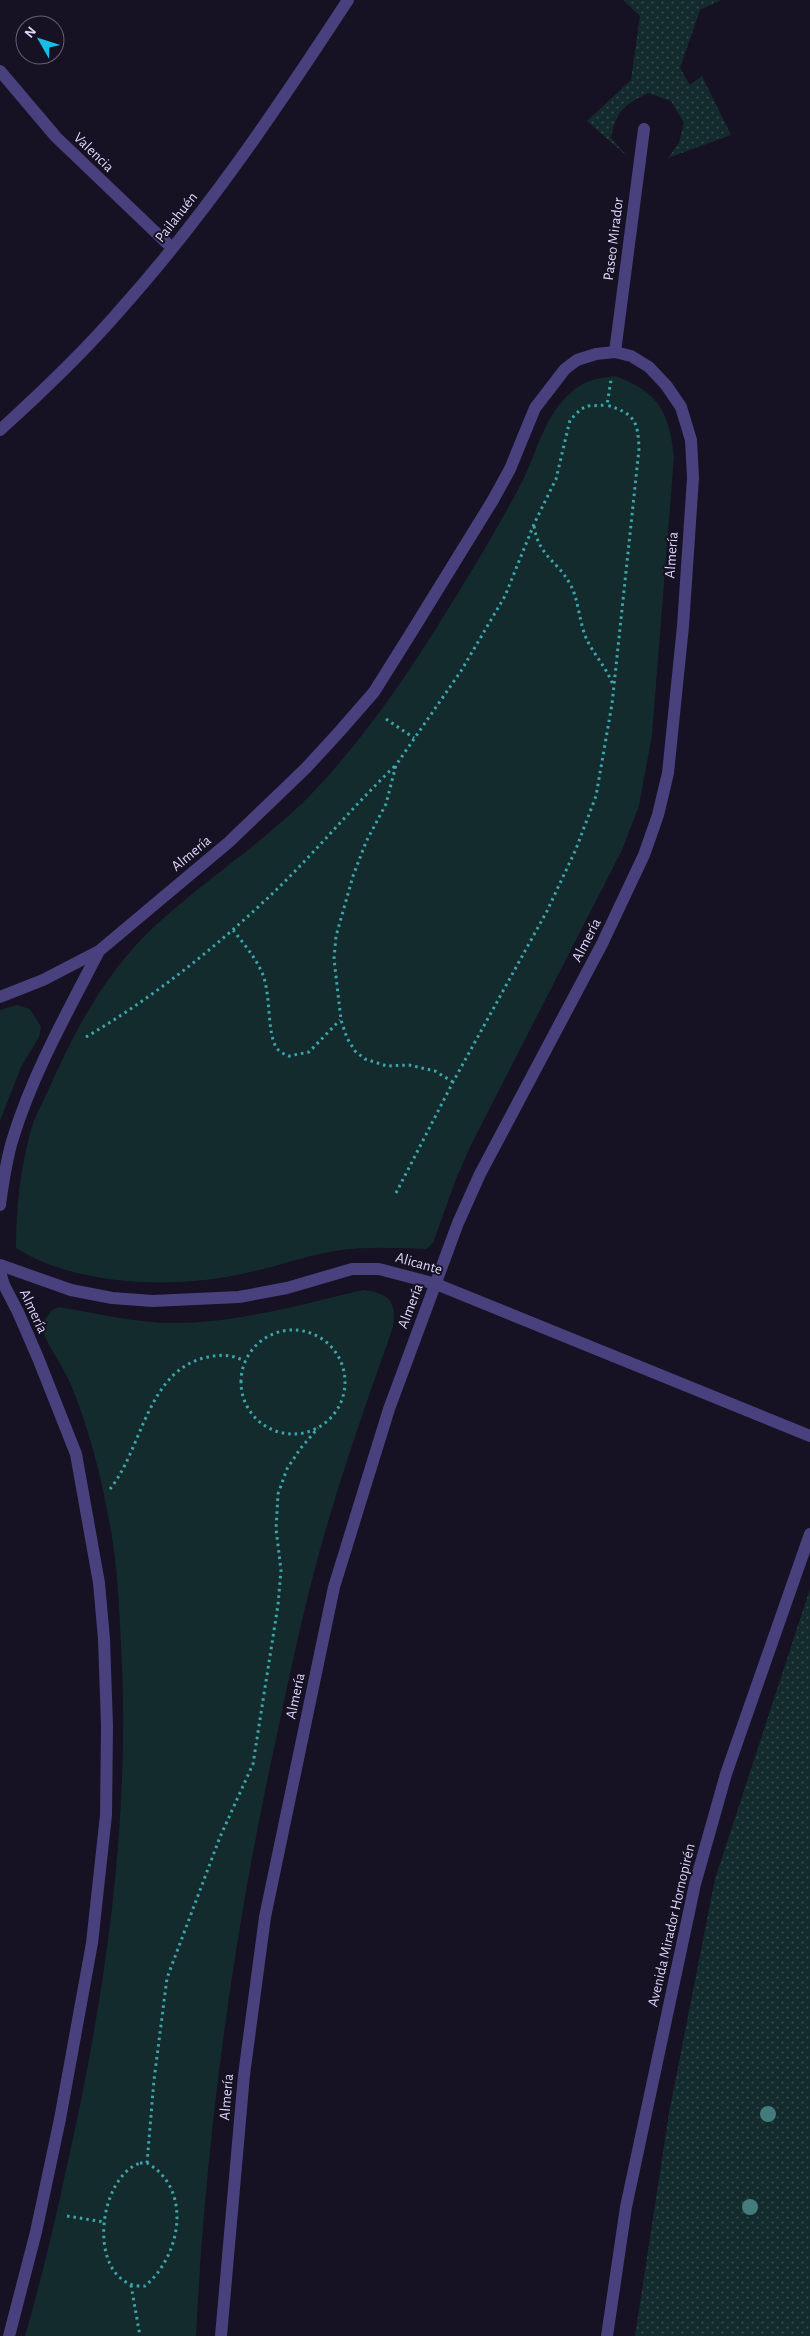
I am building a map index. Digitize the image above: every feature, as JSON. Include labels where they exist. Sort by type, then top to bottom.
[{"type":"street","name":"Pailahuén","points":[[0,430],[63,370],[120,310],[172,248],[245,152],[348,0]]},
{"type":"street","name":"Valencia","points":[[0,71],[56,137],[172,248]]},
{"type":"street","name":"Paseo Mirador","points":[[615,352],[644,129]]},
{"type":"street","name":"Almería","points":[[0,997],[43,980],[99,951],[229,842],[306,768],[363,704],[400,650],[494,500],[540,401],[560,375],[577,360],[596,354],[615,352],[630,356],[649,367],[666,385],[681,407],[691,440],[693,478],[682,626],[668,773],[658,814],[644,855],[602,944],[480,1174],[458,1223],[389,1409],[334,1587],[265,1917],[244,2075],[221,2336]]},
{"type":"street","name":"Almería","points":[[0,1205],[13,1138],[34,1081],[99,951]]},
{"type":"street","name":"Alicante","points":[[0,1264],[71,1290],[112,1298],[153,1302],[239,1297],[287,1288],[352,1269],[380,1269],[436,1284],[810,1436]]},
{"type":"street","name":"Almería","points":[[0,1272],[4,1285],[38,1358],[76,1454],[99,1582],[104,1639],[107,1726],[106,1815],[92,1943],[60,2119],[10,2336]]},
{"type":"street","name":"Avenida Mirador Hornopirén","points":[[607,2336],[626,2206],[696,1884],[726,1774],[810,1534]]},
{"type":"path","points":[[607,405],[615,352]]},
{"type":"path","points":[[46,1057],[88,1036],[183,973],[233,930],[294,872],[396,765],[461,671],[505,596],[534,524],[556,479],[570,420],[581,409],[588,406],[607,405],[622,410],[634,420],[638,428],[639,449],[614,686],[596,796],[576,849],[547,911],[453,1082],[396,1193]]},
{"type":"path","points":[[534,524],[536,538],[542,549],[571,585],[588,643],[608,673],[614,686]]},
{"type":"path","points":[[363,704],[414,738]]},
{"type":"path","points":[[396,765],[386,804],[366,842],[353,876],[336,936],[334,959],[341,1020],[347,1038],[355,1051],[365,1059],[387,1066],[409,1065],[435,1070],[453,1082]]},
{"type":"path","points":[[233,930],[251,954],[263,976],[268,996],[273,1040],[278,1050],[289,1056],[309,1052],[341,1020]]},
{"type":"path","points":[[147,2163],[154,2080],[167,1978],[220,1837],[253,1764],[278,1605],[281,1570],[276,1529],[278,1494],[287,1469],[300,1449],[337,1410],[344,1385],[339,1359],[323,1340],[311,1334],[285,1331],[261,1341],[245,1361],[240,1386],[249,1411],[257,1421],[268,1428],[293,1434],[318,1428]]},
{"type":"path","points":[[88,1514],[116,1482],[155,1399],[171,1378],[197,1359],[218,1355],[236,1356],[245,1361]]},
{"type":"path","points":[[147,2163],[164,2176],[173,2193],[177,2215],[174,2241],[166,2262],[156,2277],[145,2286],[131,2285],[121,2278],[112,2266],[104,2242],[104,2222],[110,2197],[122,2175],[131,2166],[147,2163]]},
{"type":"path","points":[[40,2212],[104,2222]]},
{"type":"path","points":[[131,2285],[140,2336]]},
{"type":"green space","points":[[623,0],[721,0],[700,10],[680,68],[690,85],[702,76],[731,135],[668,158],[679,143],[684,123],[671,101],[648,93],[633,101],[622,110],[613,129],[611,138],[628,157],[587,121],[631,80],[640,16]]},
{"type":"green space","points":[[615,376],[642,389],[659,406],[669,428],[674,457],[652,735],[639,806],[622,850],[472,1143],[456,1179],[433,1243],[426,1249],[346,1249],[257,1271],[219,1278],[159,1282],[128,1281],[68,1271],[41,1261],[16,1248],[21,1176],[33,1124],[68,1048],[107,981],[122,961],[157,924],[278,825],[338,765],[398,686],[452,603],[517,492],[544,429],[558,406],[582,384],[596,379]]},
{"type":"green space","points":[[17,1005],[30,1009],[41,1027],[39,1037],[21,1067],[0,1121],[0,1010]]},
{"type":"green space","points":[[363,1290],[379,1293],[389,1300],[394,1311],[393,1327],[352,1446],[321,1545],[295,1650],[262,1805],[235,1955],[224,2031],[207,2183],[196,2336],[25,2336],[57,2212],[92,2040],[112,1909],[122,1777],[123,1710],[121,1644],[114,1547],[105,1499],[83,1417],[68,1378],[41,1325],[52,1310],[59,1307],[158,1323],[196,1322],[244,1317]]},
{"type":"green space","points":[[810,1589],[810,2336],[635,2336],[669,2113],[715,1879]]}]
